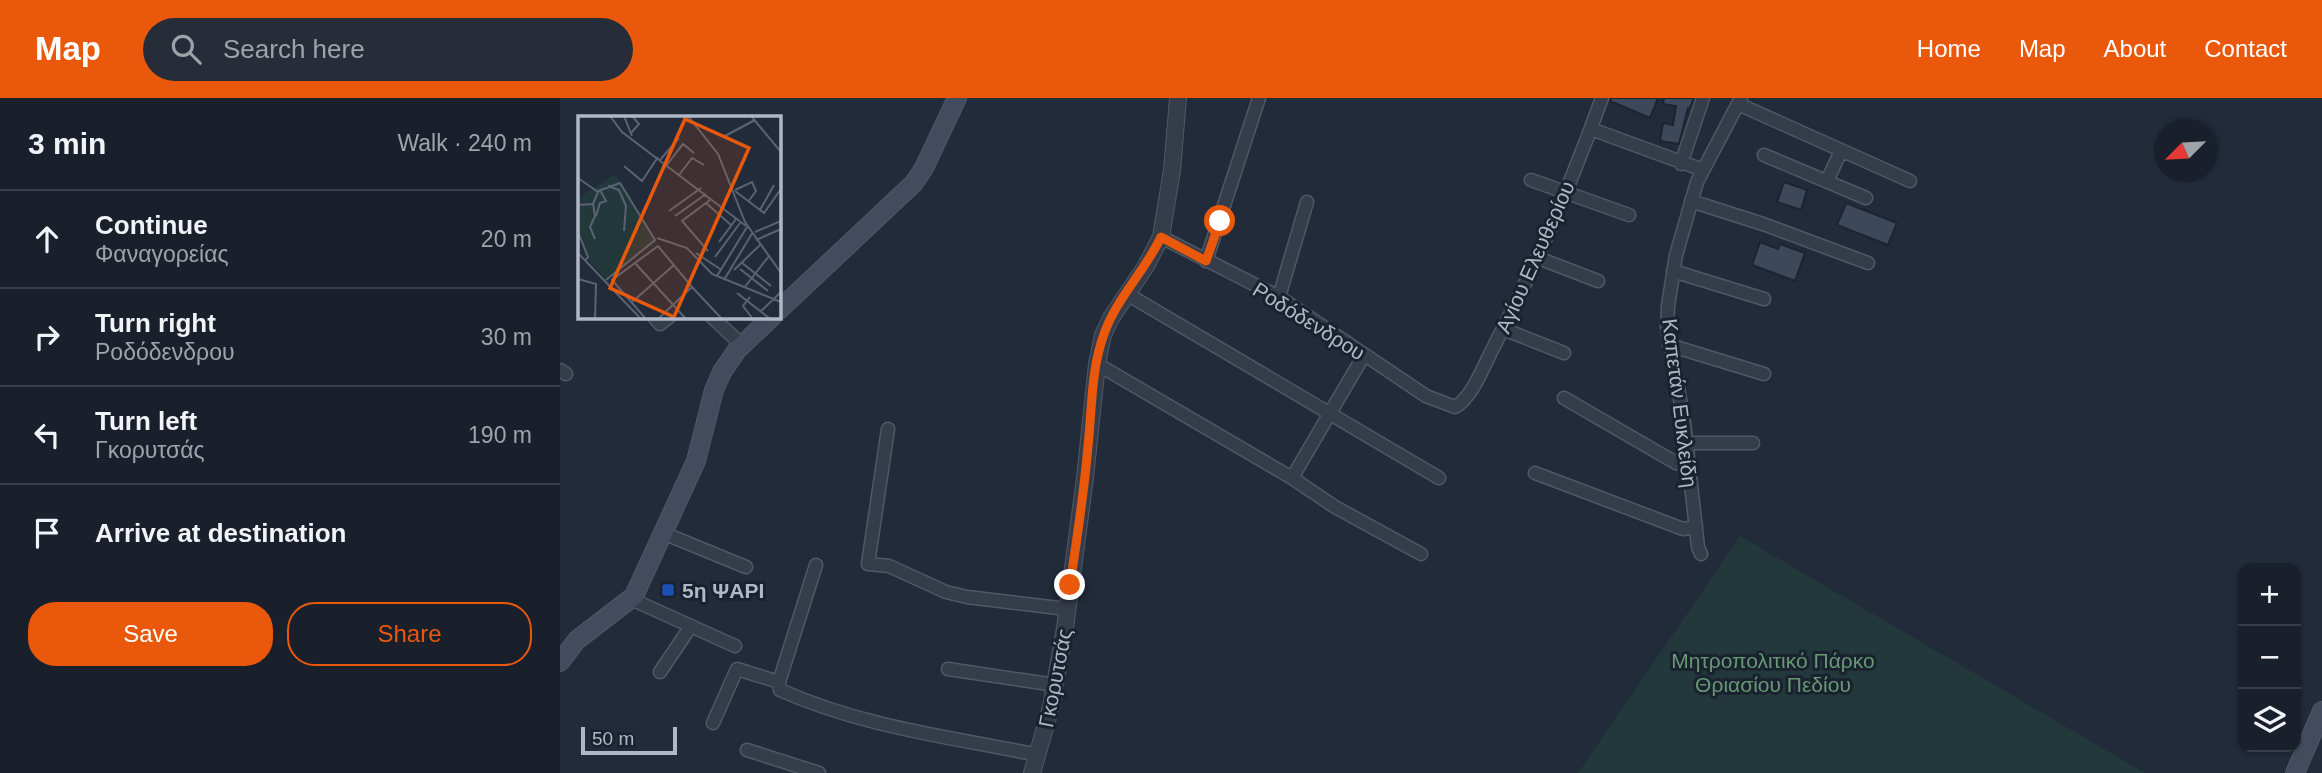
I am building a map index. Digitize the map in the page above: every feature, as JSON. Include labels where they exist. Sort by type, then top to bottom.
[{"type":"main road","points":[[780,309],[914,183],[925,168],[957,98]]},
{"type":"main road","points":[[560,662],[576,640],[631,599],[696,461],[714,390],[729,361],[771,318]]},
{"type":"main road","points":[[2295,773],[2322,711]]},
{"type":"street","name":"Γκορυτσάς","points":[[1032,773],[1055,685],[1103,335],[1161,237],[1172,170],[1178,98]]},
{"type":"street","points":[[1206,261],[1259,98]]},
{"type":"street","name":"Αγίου Ελευθερίου","points":[[1455,407],[1459,406],[1474,384],[1538,258],[1602,98]]},
{"type":"street","points":[[1681,164],[1703,98]]},
{"type":"street","points":[[1739,101],[1910,181]]},
{"type":"street","name":"Καπετάν Ευκλείδη","points":[[1702,554],[1698,547],[1686,443],[1667,327],[1673,271],[1681,232],[1703,170],[1739,101]]},
{"type":"street","points":[[1591,129],[1703,170]]},
{"type":"street","points":[[1827,181],[1841,151]]},
{"type":"street","points":[[1764,155],[1866,198]]},
{"type":"street","points":[[1531,180],[1629,215]]},
{"type":"street","points":[[1691,201],[1868,263]]},
{"type":"street","points":[[1279,297],[1307,202]]},
{"type":"street","name":"Ροδόδενδρου","points":[[1161,237],[1279,297],[1426,396],[1455,407]]},
{"type":"street","points":[[1538,258],[1598,281]]},
{"type":"street","points":[[1673,271],[1764,299]]},
{"type":"street","points":[[1126,294],[1440,478]]},
{"type":"street","points":[[713,318],[742,345]]},
{"type":"street","points":[[1503,329],[1564,353]]},
{"type":"street","points":[[1670,345],[1764,374]]},
{"type":"street","points":[[1292,478],[1364,355]]},
{"type":"street","points":[[1097,364],[1292,478],[1335,507],[1421,554]]},
{"type":"street","points":[[1564,398],[1676,463],[1689,467]]},
{"type":"street","points":[[888,429],[869,564],[889,566],[946,592],[967,597],[1067,609]]},
{"type":"street","points":[[1686,443],[1753,443]]},
{"type":"street","points":[[1535,473],[1683,529],[1696,527]]},
{"type":"street","points":[[663,533],[746,567]]},
{"type":"street","points":[[816,565],[779,682],[780,690],[813,705],[866,722],[1038,755]]},
{"type":"street","points":[[631,599],[735,646]]},
{"type":"street","points":[[660,672],[691,626]]},
{"type":"street","points":[[713,723],[737,669],[779,682]]},
{"type":"street","points":[[948,669],[1055,685]]},
{"type":"street","points":[[747,750],[819,773]]},
{"type":"green space","name":"Μητροπολιτικό Πάρκο Θριασίου Πεδίου","points":[[1740,536],[2145,773],[1578,773]]},
{"type":"building","points":[[1611,98],[1658,98],[1650,118],[1610,101]]},
{"type":"building","points":[[1664,98],[1694,98],[1688,108],[1679,144],[1660,141],[1663,123],[1673,125],[1676,106],[1663,104]]},
{"type":"building","points":[[1784,182],[1807,190],[1801,210],[1777,202]]},
{"type":"building","points":[[1846,203],[1897,223],[1888,245],[1837,225]]},
{"type":"building","points":[[1760,242],[1778,249],[1780,244],[1805,253],[1795,281],[1752,265]]},
{"type":"place","name":"5η ΨΑΡΙ","points":[[668,590]]},
{"type":"route","points":[[1070,585],[1085,478],[1095,372],[1103,335],[1161,237],[1206,261],[1220,221]]}]
